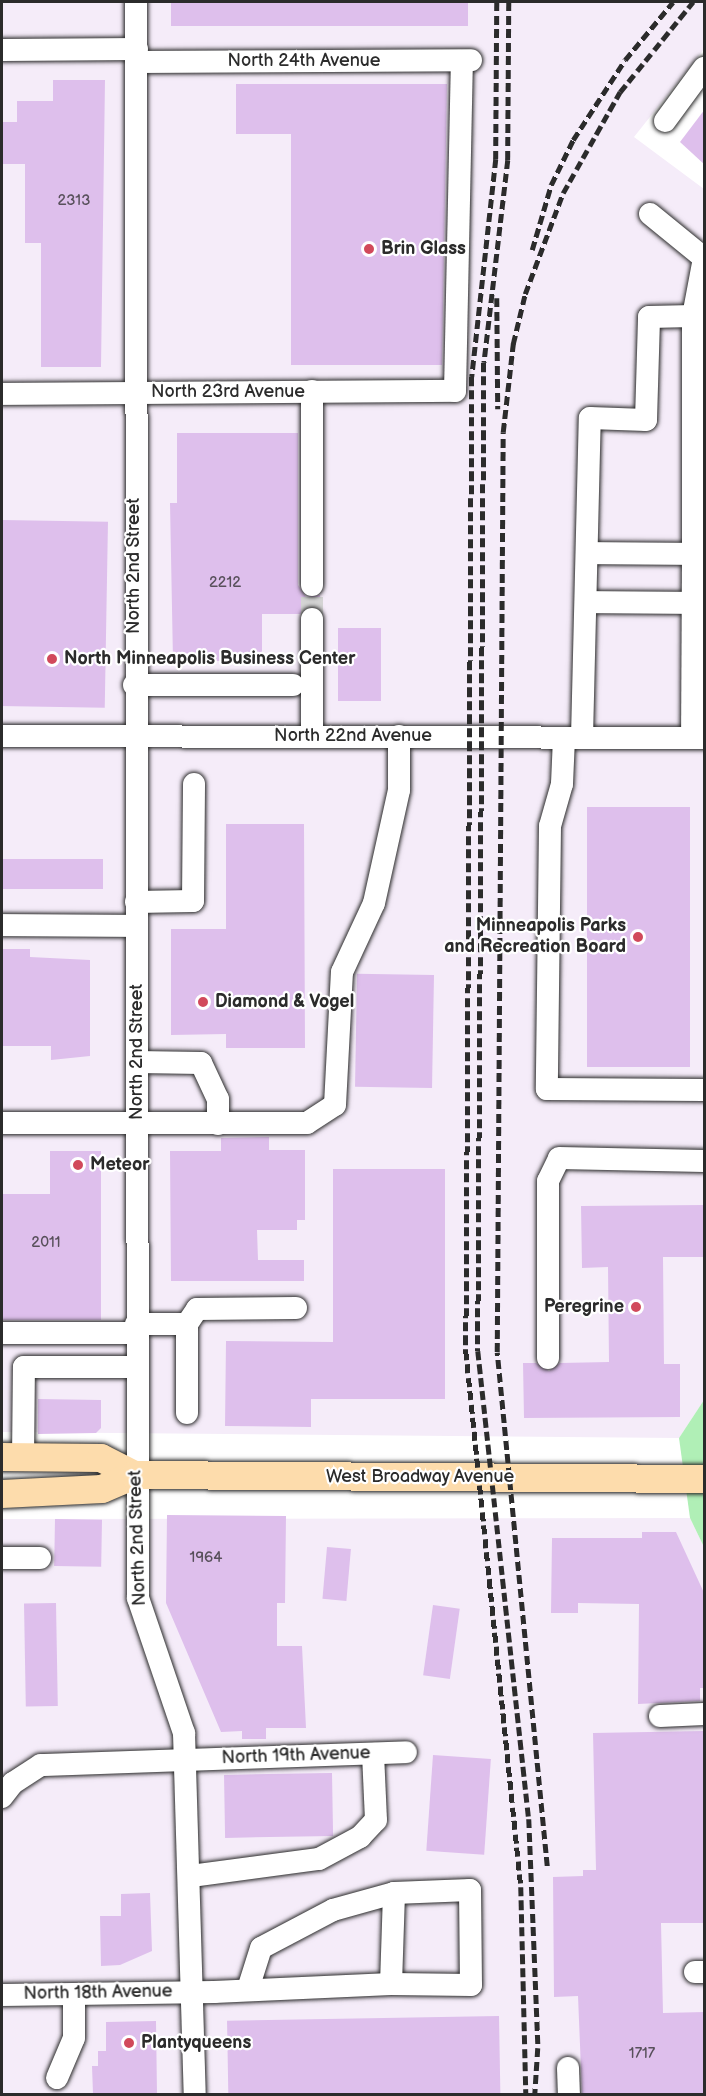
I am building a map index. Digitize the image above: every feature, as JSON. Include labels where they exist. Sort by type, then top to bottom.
[{"type":"main road","name":"West Broadway Avenue","points":[[12,1457],[101,1458],[135,1475]]},
{"type":"main road","name":"West Broadway Avenue","points":[[2,1494],[102,1489],[135,1475],[705,1479]]},
{"type":"street","name":"North 2nd Street","points":[[136,2],[135,1475],[141,1614],[184,1733],[187,1760],[195,2094]]},
{"type":"street","name":"North 24th Avenue","points":[[2,50],[466,61],[455,391]]},
{"type":"street","points":[[664,121],[705,68]]},
{"type":"street","points":[[650,214],[704,258],[693,316],[699,554],[692,603],[698,738]]},
{"type":"street","points":[[693,316],[649,317],[646,420],[590,418],[586,602],[573,737],[550,826],[547,1089],[705,1089]]},
{"type":"street","points":[[312,391],[312,585]]},
{"type":"street","name":"North 23rd Avenue","points":[[2,394],[455,391]]},
{"type":"street","points":[[587,553],[699,554]]},
{"type":"street","points":[[586,602],[692,603]]},
{"type":"street","points":[[312,619],[312,736]]},
{"type":"street","points":[[134,684],[293,684]]},
{"type":"street","name":"North 22nd Avenue","points":[[2,735],[698,738]]},
{"type":"street","points":[[2,1123],[137,1125],[307,1123],[335,1105],[342,972],[374,903],[399,790],[399,736]]},
{"type":"street","points":[[136,902],[193,901],[194,783]]},
{"type":"street","points":[[2,925],[136,926]]},
{"type":"street","points":[[137,1062],[201,1063],[218,1099],[219,1124]]},
{"type":"street","points":[[548,1358],[548,1181],[559,1158],[705,1161]]},
{"type":"street","points":[[187,1413],[187,1324],[197,1309],[296,1308]]},
{"type":"street","points":[[2,1333],[136,1329],[187,1324]]},
{"type":"street","points":[[12,1457],[24,1367],[136,1367]]},
{"type":"street","points":[[2,1558],[40,1558]]},
{"type":"street","points":[[660,1716],[705,1714]]},
{"type":"street","name":"North 19th Avenue","points":[[2,1797],[13,1783],[41,1765],[406,1752]]},
{"type":"street","points":[[191,1876],[319,1859],[360,1837],[376,1820],[373,1754]]},
{"type":"street","name":"North 18th Avenue","points":[[2,1995],[391,1984],[471,1985],[470,1890],[394,1893]]},
{"type":"street","points":[[248,1989],[261,1948],[333,1910],[394,1893],[391,1984]]},
{"type":"street","points":[[57,2078],[74,2038],[74,1994]]},
{"type":"street","points":[[568,2068],[569,2094]]},
{"type":"shaded area","points":[[2,2],[704,2],[704,49],[634,137],[704,189],[704,1400],[679,1438],[2,1432]]},
{"type":"shaded area","points":[[690,1518],[704,1547],[704,2094],[2,2094],[2,1519]]},
{"type":"green space","points":[[704,1400],[704,1547],[690,1518],[679,1438]]},
{"type":"building","points":[[171,2],[468,2],[468,26],[171,26]]},
{"type":"building","points":[[53,80],[105,80],[101,367],[41,367],[41,243],[25,243],[25,164],[2,164],[2,122],[17,122],[17,101],[53,101]]},
{"type":"building","name":"Brin Glass","points":[[236,84],[447,84],[442,365],[291,365],[291,134],[236,134]]},
{"type":"building","points":[[705,109],[705,165],[680,142]]},
{"type":"building","points":[[177,433],[298,433],[298,585],[306,597],[320,595],[320,609],[311,606],[300,614],[262,614],[262,661],[173,661],[170,503],[177,503]]},
{"type":"building","points":[[2,520],[108,522],[105,708],[2,706]]},
{"type":"building","points":[[338,628],[381,628],[381,701],[338,701]]},
{"type":"building","name":"Minneapolis Parks and Recreation Board","points":[[587,807],[690,807],[690,1067],[587,1067]]},
{"type":"building","points":[[226,824],[304,824],[305,1048],[226,1048],[226,1034],[171,1035],[171,929],[226,929]]},
{"type":"building","points":[[2,859],[103,859],[103,889],[2,889]]},
{"type":"building","points":[[2,949],[30,949],[30,957],[90,960],[90,1056],[51,1060],[51,1046],[2,1046]]},
{"type":"building","points":[[357,974],[434,975],[432,1088],[355,1087]]},
{"type":"building","points":[[269,1137],[269,1150],[305,1150],[305,1220],[297,1220],[297,1230],[257,1230],[258,1260],[304,1260],[304,1281],[171,1281],[170,1151],[221,1151],[221,1138]]},
{"type":"building","points":[[50,1151],[101,1151],[101,1320],[2,1320],[2,1194],[50,1194]]},
{"type":"building","points":[[333,1169],[445,1169],[445,1399],[311,1399],[311,1427],[225,1426],[226,1341],[333,1342]]},
{"type":"building","name":"Peregrine","points":[[705,1205],[705,1257],[663,1257],[664,1364],[680,1364],[680,1417],[524,1418],[523,1363],[536,1363],[549,1371],[560,1363],[609,1362],[608,1267],[582,1268],[581,1206]]},
{"type":"building","points":[[38,1399],[101,1400],[101,1428],[96,1433],[38,1434]]},
{"type":"building","points":[[167,1515],[286,1516],[285,1603],[277,1603],[277,1646],[302,1646],[306,1728],[266,1728],[266,1739],[242,1739],[242,1731],[221,1732],[166,1603]]},
{"type":"building","points":[[55,1519],[102,1520],[101,1567],[54,1566]]},
{"type":"building","points":[[642,1532],[676,1532],[705,1595],[705,1688],[700,1688],[700,1701],[638,1704],[639,1604],[578,1603],[578,1613],[551,1613],[552,1538],[642,1538]]},
{"type":"building","points":[[327,1547],[351,1549],[346,1601],[322,1599]]},
{"type":"building","points":[[56,1603],[58,1706],[26,1707],[24,1604]]},
{"type":"building","points":[[433,1605],[460,1609],[450,1679],[423,1675]]},
{"type":"building","points":[[705,1731],[705,1923],[661,1923],[663,2013],[705,2012],[705,2094],[582,2094],[578,1996],[554,1997],[553,1877],[583,1876],[583,1870],[596,1870],[593,1733]]},
{"type":"building","points":[[433,1755],[491,1759],[484,1855],[426,1851]]},
{"type":"building","points":[[332,1773],[333,1836],[225,1838],[224,1775]]},
{"type":"building","points":[[150,1893],[152,1951],[120,1965],[101,1966],[100,1916],[121,1916],[121,1894]]},
{"type":"building","points":[[499,2016],[500,2094],[228,2094],[227,2021]]},
{"type":"building","points":[[156,2021],[157,2094],[93,2094],[92,2066],[98,2066],[98,2051],[106,2051],[106,2022]]},
{"type":"tunnel","points":[[312,585],[312,619]]},
{"type":"railway","points":[[497,2],[496,159],[472,377],[466,1351],[521,1887],[526,2094]]},
{"type":"railway","points":[[509,2],[508,160],[484,363],[478,1351],[529,1819],[538,2048],[535,2094]]},
{"type":"railway","points":[[532,250],[551,185],[573,140],[625,60],[673,2]]},
{"type":"railway","points":[[547,1866],[497,1352],[503,432],[513,344],[525,294],[563,193],[620,92],[693,2]]},
{"type":"railway","points":[[497,298],[498,409]]},
{"type":"place","name":"Brin Glass","points":[[369,249]]},
{"type":"place","name":"North Minneapolis Business Center","points":[[52,659]]},
{"type":"place","name":"Minneapolis Parks and Recreation Board","points":[[638,937]]},
{"type":"place","name":"Diamond & Vogel","points":[[203,1002]]},
{"type":"place","name":"Meteor","points":[[78,1165]]},
{"type":"place","name":"Peregrine","points":[[636,1307]]},
{"type":"place","name":"Plantyqueens","points":[[129,2043]]}]
